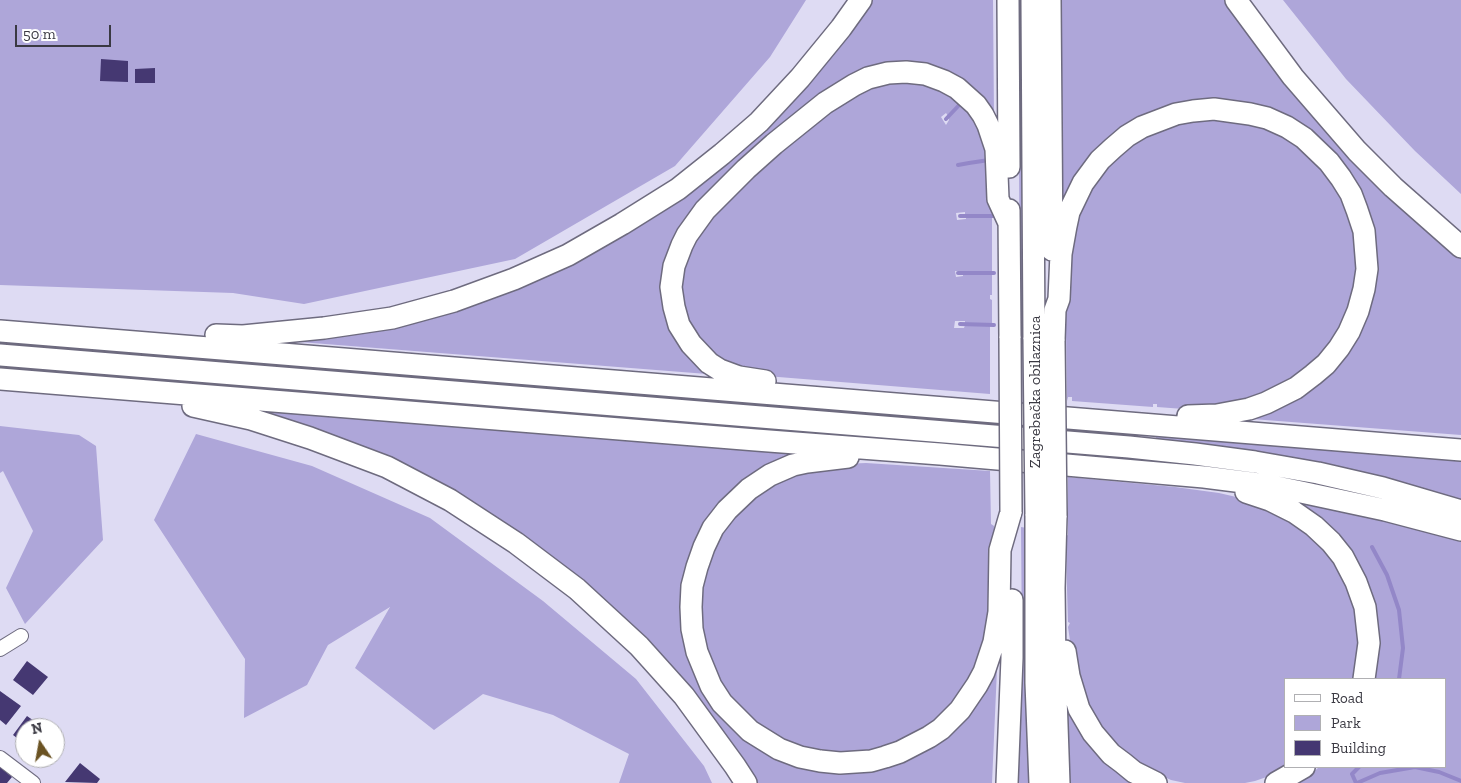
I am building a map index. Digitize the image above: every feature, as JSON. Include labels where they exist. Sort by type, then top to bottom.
[{"type":"highway","points":[[86,337],[107,329],[243,336],[324,328],[392,318],[454,301],[514,279],[568,255],[622,224],[678,189],[722,154],[759,122],[800,78],[861,0]]},
{"type":"highway","name":"Zagrebačka obilaznica","points":[[1007,783],[1012,658],[1008,0]]},
{"type":"highway","name":"Zagrebačka obilaznica","points":[[1032,0],[1044,340],[1046,515],[1036,683],[1040,783]]},
{"type":"highway","points":[[1050,0],[1052,299],[1055,310]]},
{"type":"highway","points":[[1236,0],[1293,77],[1344,137],[1393,187],[1461,247]]},
{"type":"highway","points":[[823,398],[793,384],[750,379],[720,370],[709,363],[691,344],[676,317],[672,296],[672,278],[674,266],[682,245],[706,210],[746,169],[804,119],[854,85],[868,78],[888,73],[925,74],[944,80],[957,88],[984,115],[996,149],[998,199],[1010,223]]},
{"type":"highway","points":[[1044,340],[1059,300],[1061,254],[1066,226],[1083,183],[1100,160],[1127,136],[1158,120],[1193,110],[1214,109],[1232,110],[1267,118],[1287,127],[1316,148],[1329,162],[1351,194],[1364,231],[1366,268],[1364,289],[1358,311],[1349,332],[1339,348],[1320,370],[1296,388],[1249,409],[1217,415],[1181,416],[1098,410],[1066,418]]},
{"type":"highway","points":[[0,330],[1461,450]]},
{"type":"highway","points":[[0,355],[1195,454],[1255,462],[1326,475],[1383,488],[1461,511]]},
{"type":"highway","points":[[0,379],[1174,474],[1301,492],[1385,510],[1461,530]]},
{"type":"highway","points":[[126,389],[161,402],[198,406],[251,419],[302,435],[387,467],[450,500],[516,544],[577,589],[639,646],[684,696],[746,783]]},
{"type":"highway","points":[[940,454],[915,459],[830,458],[793,465],[770,475],[749,489],[727,510],[713,528],[704,547],[692,586],[692,629],[697,652],[711,686],[722,703],[750,731],[779,749],[800,757],[840,763],[885,758],[914,746],[941,729],[960,710],[977,685],[989,659],[999,612],[1000,550],[1011,512]]},
{"type":"highway","points":[[1174,474],[1197,483],[1239,490],[1270,500],[1294,512],[1314,526],[1331,542],[1350,569],[1365,607],[1369,643],[1364,678]]},
{"type":"highway","points":[[1046,515],[1054,588],[1059,783]]},
{"type":"highway","points":[[1054,588],[1061,600],[1063,642],[1069,676],[1079,709],[1085,721],[1111,754],[1134,772],[1156,783]]},
{"type":"highway","points":[[1276,783],[1302,768]]},
{"type":"street","points":[[0,649],[21,636]]},
{"type":"street","points":[[0,758],[33,783]]},
{"type":"green space","points":[[0,0],[806,0],[770,57],[675,166],[515,259],[304,304],[233,293],[0,285]]},
{"type":"green space","points":[[869,0],[993,0],[994,118],[960,80],[841,82],[666,259],[707,374],[287,341],[369,329],[669,203]]},
{"type":"green space","points":[[1018,0],[1023,0],[1025,326],[1020,327]]},
{"type":"green space","points":[[1059,0],[1229,0],[1461,256],[1461,435],[1252,419],[1294,401],[1319,384],[1374,262],[1307,131],[1170,106],[1060,206]]},
{"type":"green space","points":[[1283,0],[1461,0],[1461,194],[1415,151],[1346,79]]},
{"type":"green space","points":[[920,81],[961,101],[948,116],[946,113],[941,117],[946,125],[949,118],[962,102],[976,118],[990,160],[973,162],[990,161],[992,215],[956,213],[957,220],[966,219],[966,217],[971,216],[992,217],[992,272],[955,271],[956,277],[963,276],[963,274],[992,274],[992,295],[990,295],[990,299],[992,300],[992,324],[955,321],[954,328],[964,328],[965,325],[990,326],[990,394],[766,376],[723,364],[688,325],[679,279],[682,264],[703,225],[757,170],[846,99],[883,82]]},
{"type":"green space","points":[[1215,117],[1276,131],[1307,151],[1342,195],[1356,234],[1357,277],[1341,331],[1305,373],[1249,401],[1184,409],[1157,407],[1157,404],[1153,404],[1153,407],[1072,401],[1072,397],[1068,397],[1067,401],[1066,330],[1064,329],[1065,275],[1080,205],[1117,153],[1165,125]]},
{"type":"green space","points":[[235,406],[800,452],[745,482],[682,620],[760,748],[909,758],[995,668],[997,669],[992,783],[754,783],[528,542]]},
{"type":"green space","points":[[0,426],[79,435],[96,446],[103,540],[25,624],[6,588],[33,531],[3,471],[0,473]]},
{"type":"green space","points":[[196,434],[312,466],[430,518],[543,601],[636,679],[704,766],[712,783],[619,783],[629,754],[553,715],[483,694],[434,730],[355,668],[390,607],[328,645],[307,685],[244,718],[245,659],[154,520]]},
{"type":"green space","points":[[1156,435],[1461,460],[1461,500],[1368,474],[1215,445],[1156,440]]},
{"type":"green space","points":[[866,463],[990,471],[991,524],[994,526],[994,571],[986,637],[976,667],[963,691],[946,712],[925,729],[905,741],[856,754],[804,749],[781,740],[763,729],[731,699],[719,682],[708,658],[701,628],[699,599],[705,569],[717,538],[734,515],[774,482],[796,473],[842,464]]},
{"type":"green space","points":[[1068,477],[1219,493],[1245,499],[1272,509],[1321,544],[1339,568],[1352,596],[1358,620],[1360,646],[1355,678],[1284,678],[1284,768],[1278,773],[1245,783],[1185,783],[1171,780],[1149,770],[1129,757],[1112,742],[1086,705],[1073,661],[1068,627],[1070,623],[1068,622],[1066,536],[1068,535]]},
{"type":"green space","points":[[1302,501],[1353,511],[1461,539],[1461,783],[1296,783],[1307,778],[1318,768],[1446,768],[1446,678],[1373,678],[1373,601],[1299,503]]},
{"type":"green space","points":[[1021,527],[1027,528],[1032,783],[1018,783],[1022,646]]},
{"type":"green space","points":[[1064,695],[1134,783],[1069,783]]},
{"type":"building","points":[[101,59],[128,61],[128,82],[100,81]]},
{"type":"building","points":[[155,68],[155,83],[135,83],[135,69]]},
{"type":"building","points":[[27,661],[48,677],[33,695],[13,680]]},
{"type":"building","points":[[0,691],[21,706],[6,725],[0,720]]},
{"type":"building","points":[[80,763],[100,779],[97,783],[65,782]]},
{"type":"building","points":[[0,767],[12,777],[7,783],[0,783]]},
{"type":"waterway","points":[[946,119],[962,102]]},
{"type":"waterway","points":[[958,165],[989,160]]},
{"type":"waterway","points":[[960,216],[993,216]]},
{"type":"waterway","points":[[958,273],[994,273]]},
{"type":"waterway","points":[[960,324],[994,325]]},
{"type":"waterway","points":[[1372,547],[1387,575],[1399,610],[1403,648],[1399,678]]},
{"type":"waterway","points":[[1356,783],[1352,774],[1358,768]]},
{"type":"waterway","points":[[1357,783],[1380,773],[1409,768]]},
{"type":"waterway","points":[[1420,768],[1439,772],[1461,781]]}]
